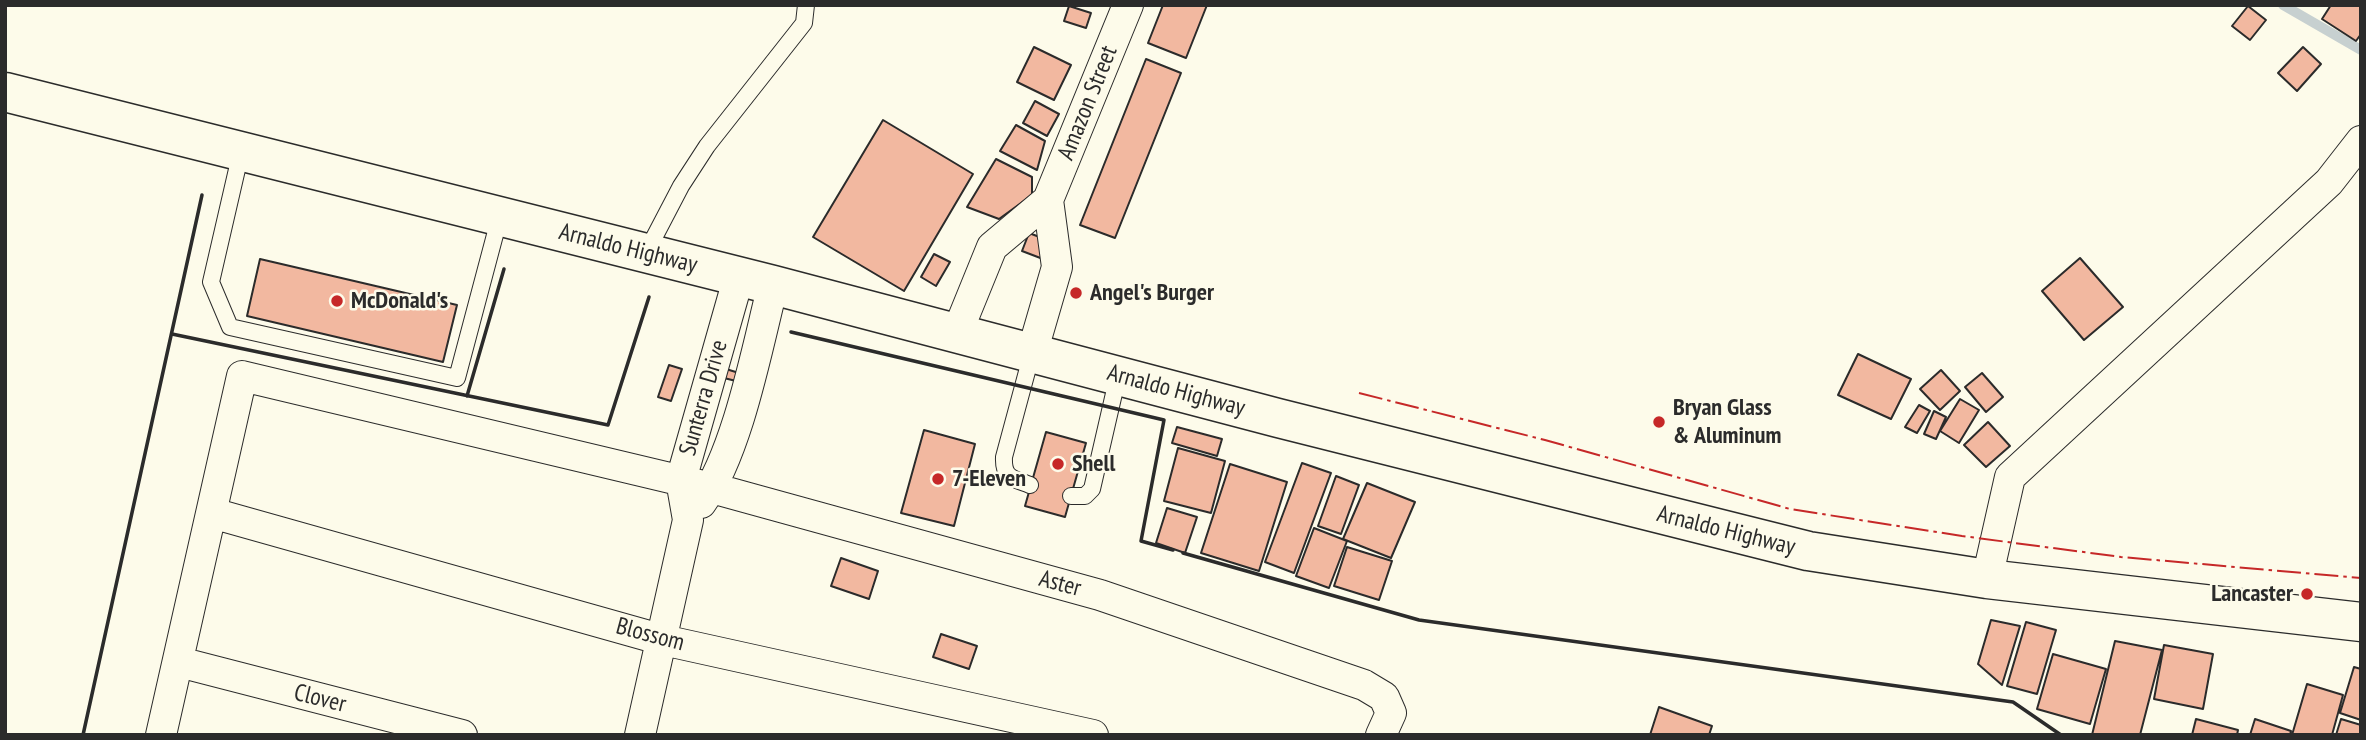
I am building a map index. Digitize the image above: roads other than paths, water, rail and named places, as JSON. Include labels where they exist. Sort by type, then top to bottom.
[{"type":"main road","name":"Arnaldo Highway","points":[[5,92],[756,281],[1808,551],[1987,579],[2361,622]]},
{"type":"street","name":"Amazon Street","points":[[957,333],[992,247],[1048,200],[1128,5]]},
{"type":"street","points":[[1987,579],[2010,477],[2329,183],[2361,141]]},
{"type":"street","name":"Amazon Street","points":[[1032,353],[1057,267],[1048,200]]},
{"type":"street","name":"Sunterra Drive","points":[[640,735],[688,520],[681,480],[756,281]]},
{"type":"street","name":"Sunterra Drive","points":[[688,520],[712,488],[737,424],[756,281]]},
{"type":"street","name":"Aster","points":[[212,513],[242,376],[681,480],[1100,595],[1364,685],[1384,697],[1386,724]]},
{"type":"street","points":[[161,735],[212,513]]},
{"type":"street","name":"Blossom","points":[[212,513],[663,640],[1093,735]]},
{"type":"street","name":"Clover","points":[[179,663],[462,735]]},
{"type":"lane","points":[[646,253],[681,186],[707,146],[804,23],[806,5]]},
{"type":"lane","points":[[241,152],[211,282],[230,327],[457,378],[500,216]]},
{"type":"lane","points":[[1030,485],[1010,477],[1003,468],[1032,353]]},
{"type":"lane","points":[[1071,496],[1085,496],[1092,489],[1118,376]]},
{"type":"waterway","points":[[2283,5],[2361,50]]},
{"type":"place","name":"Angel's Burger","points":[[1076,293]]},
{"type":"place","name":"McDonald's","points":[[337,301]]},
{"type":"place","name":"Bryan Glass & Aluminum","points":[[1659,422]]},
{"type":"place","name":"Shell","points":[[1058,464]]},
{"type":"place","name":"7-Eleven","points":[[938,479]]},
{"type":"place","name":"Lancaster","points":[[2307,594]]}]
